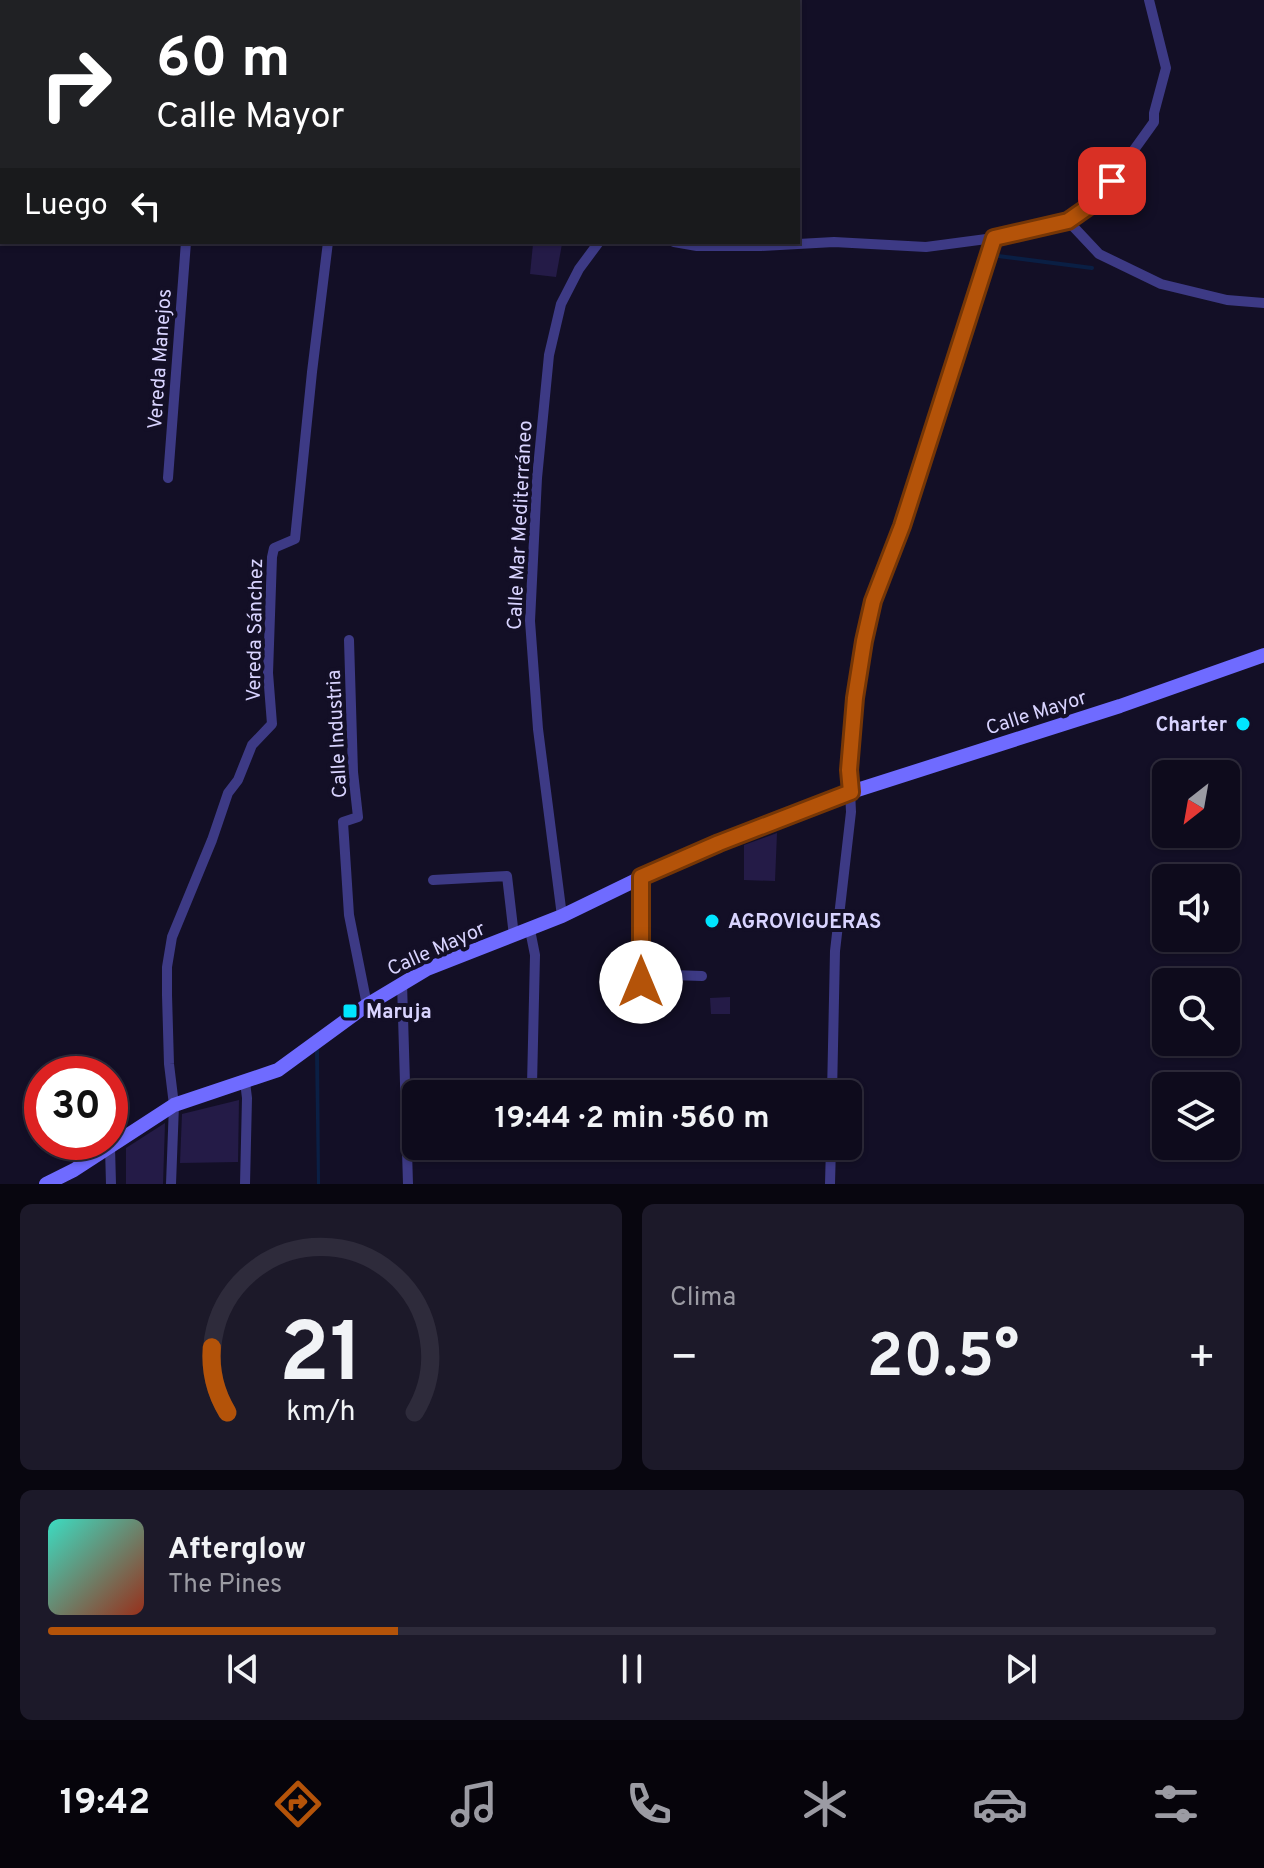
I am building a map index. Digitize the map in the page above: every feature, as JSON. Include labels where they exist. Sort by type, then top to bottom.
[{"type":"main road","name":"Calle Mayor","points":[[128,1135],[174,1105],[267,1075],[287,1065],[367,1005],[427,969],[530,930],[719,843],[851,792],[1120,706],[1264,655]]},
{"type":"main road","name":"Calle Mayor","points":[[46,1184],[90,1160]]},
{"type":"street","points":[[800,244],[834,242],[926,247],[994,238],[1068,221],[1098,200],[1154,122],[1166,68],[1149,0]]},
{"type":"street","points":[[1068,221],[1099,254],[1161,284],[1227,300],[1264,303]]},
{"type":"street","points":[[832,1080],[835,951],[851,812],[849,770],[855,698],[864,641],[873,601],[906,512],[994,238]]},
{"type":"street","name":"Vereda Manejos","points":[[168,478],[186,244]]},
{"type":"street","name":"Vereda Sánchez","points":[[174,1105],[167,995],[167,967],[172,937],[228,793],[238,780],[252,745],[272,724],[268,673],[272,557],[274,548],[295,539],[328,244]]},
{"type":"street","name":"Calle Mar Mediterráneo","points":[[562,916],[538,729],[530,621],[536,491],[549,355],[561,304],[579,269],[598,244]]},
{"type":"street","points":[[686,244],[798,244]]},
{"type":"street","name":"Calle Industria","points":[[349,640],[353,772],[358,817],[343,822],[349,915],[367,1005]]},
{"type":"street","points":[[433,880],[507,876],[514,936]]},
{"type":"street","points":[[616,983],[641,982],[641,877]]},
{"type":"street","points":[[530,930],[535,955],[532,1080]]},
{"type":"street","points":[[641,974],[702,976]]},
{"type":"street","points":[[402,983],[408,1184]]},
{"type":"street","points":[[245,1082],[245,1184]]},
{"type":"street","points":[[171,1184],[174,1105]]},
{"type":"street","points":[[110,1160],[111,1184]]},
{"type":"street","points":[[830,1184],[831,1160]]},
{"type":"water","points":[[319,1049],[320,1184],[317,1184],[315,1051]]},
{"type":"building","points":[[533,244],[562,244],[556,277],[530,274]]},
{"type":"building","points":[[777,833],[775,881],[744,880],[744,845]]},
{"type":"building","points":[[730,997],[730,1014],[711,1014],[710,998]]},
{"type":"building","points":[[239,1100],[238,1162],[180,1163],[182,1114]]},
{"type":"building","points":[[165,1123],[163,1184],[126,1184],[128,1147]]},
{"type":"waterway","points":[[998,256],[1092,268]]},
{"type":"place","name":"Charter","points":[[1243,724]]},
{"type":"place","name":"AGROVIGUERAS","points":[[712,921]]},
{"type":"place","name":"Maruja","points":[[350,1011]]},
{"type":"route","points":[[641,982],[641,877],[851,792],[849,770],[855,698],[873,601],[902,526],[994,238],[1068,221],[1098,200],[1112,181]]}]
